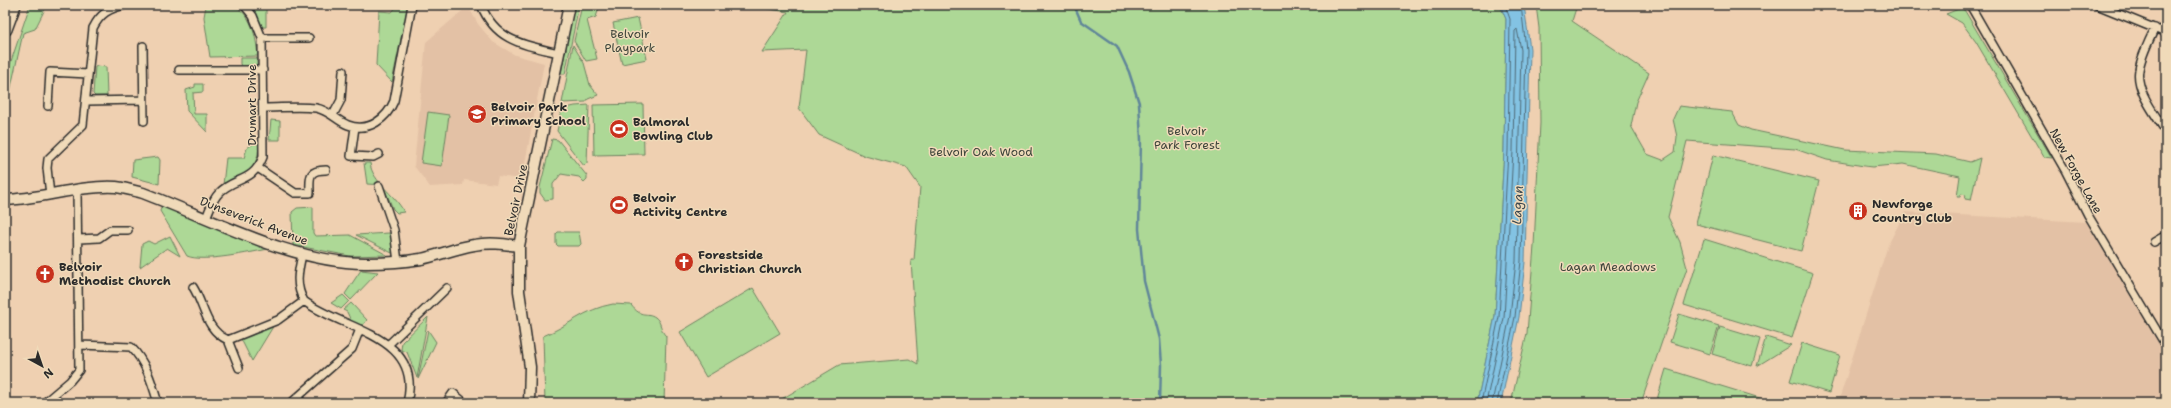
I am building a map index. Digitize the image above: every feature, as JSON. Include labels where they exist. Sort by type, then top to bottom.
[{"type":"highway","points":[[5,29],[14,5]]},
{"type":"street","points":[[50,195],[47,168],[48,159],[83,125],[87,101],[92,28],[102,14],[115,6],[125,5]]},
{"type":"street","name":"Drumart Drive","points":[[246,5],[259,28],[262,38],[264,108],[263,157],[258,168]]},
{"type":"street","points":[[264,108],[317,108],[333,115],[348,125],[355,127],[377,123],[390,111],[394,101],[412,5]]},
{"type":"street","points":[[481,5],[485,17],[500,33],[521,44],[559,53]]},
{"type":"street","name":"Belvoir Drive","points":[[529,403],[530,367],[519,291],[519,246],[569,5]]},
{"type":"street","name":"New Forge Lane","points":[[1970,5],[2064,168],[2088,215],[2166,346]]},
{"type":"street","points":[[2096,5],[2166,33]]},
{"type":"street","points":[[2155,28],[2142,60],[2138,77],[2144,93],[2166,132]]},
{"type":"street","points":[[262,38],[309,38]]},
{"type":"street","points":[[143,46],[144,121]]},
{"type":"street","points":[[179,70],[263,70]]},
{"type":"street","points":[[333,115],[341,100],[343,71]]},
{"type":"street","points":[[48,106],[50,72],[88,74]]},
{"type":"street","points":[[87,101],[143,100]]},
{"type":"street","points":[[355,127],[351,156],[373,157],[379,154]]},
{"type":"street","points":[[206,218],[212,202],[219,192],[248,177],[258,168],[295,193],[310,193],[310,177],[312,173],[317,170],[326,170]]},
{"type":"street","points":[[378,186],[394,230],[398,262]]},
{"type":"street","name":"Dunseverick Avenue","points":[[5,200],[50,195],[77,190],[100,188],[128,189],[143,193],[302,255],[342,262],[398,262],[428,257],[474,245],[494,244],[519,246]]},
{"type":"street","points":[[44,403],[76,375],[79,370],[79,238],[77,190]]},
{"type":"street","points":[[79,238],[99,238],[110,230],[128,230]]},
{"type":"street","points":[[2154,242],[2166,235]]},
{"type":"street","points":[[302,255],[297,275],[297,284],[304,301],[389,344],[402,362],[406,374],[410,388],[407,403]]},
{"type":"street","points":[[193,287],[201,299],[205,315],[214,332],[228,340],[239,368]]},
{"type":"street","points":[[389,344],[447,288]]},
{"type":"street","points":[[228,340],[278,320],[304,301]]},
{"type":"street","points":[[292,403],[352,349],[360,329]]},
{"type":"street","points":[[80,345],[131,346],[148,373],[158,403]]},
{"type":"street","points":[[446,403],[453,393],[465,403]]},
{"type":"shaded area","name":"Belvoir Park Primary School","points":[[468,6],[478,24],[493,42],[515,55],[544,63],[522,179],[498,176],[496,184],[464,180],[463,185],[430,187],[414,166],[426,42]]},
{"type":"shaded area","points":[[1905,212],[2086,222],[2166,356],[2166,403],[1838,403],[1888,245]]},
{"type":"green space","points":[[229,4],[239,9],[252,26],[258,56],[210,57],[204,17],[206,5]]},
{"type":"green space","points":[[30,5],[47,5],[35,29],[23,33],[5,114],[5,79]]},
{"type":"green space","points":[[398,5],[408,5],[392,82],[376,65],[379,11],[392,12]]},
{"type":"green space","points":[[574,5],[579,5],[565,74],[561,74]]},
{"type":"green space","points":[[582,5],[600,5],[596,17],[587,20],[597,59],[586,61],[574,41]]},
{"type":"green space","name":"Belvoir Park Forest","points":[[744,5],[1500,5],[1506,19],[1504,150],[1496,299],[1495,316],[1477,403],[775,403],[839,365],[909,359],[918,364],[911,260],[914,260],[920,187],[906,167],[865,156],[819,135],[799,108],[806,50],[762,52],[788,12]]},
{"type":"green space","name":"Lagan Meadows","points":[[1536,5],[1577,5],[1572,21],[1649,73],[1636,102],[1631,126],[1647,154],[1663,160],[1675,152],[1677,137],[1673,119],[1679,106],[1732,112],[1739,125],[1751,130],[1845,150],[1936,154],[1970,162],[1980,158],[1971,200],[1965,199],[1966,195],[1961,194],[1960,197],[1957,197],[1960,176],[1903,164],[1872,167],[1827,160],[1795,149],[1687,141],[1668,217],[1680,242],[1687,268],[1641,403],[1511,403],[1527,333],[1534,246],[1540,123],[1539,28]]},
{"type":"green space","points":[[255,6],[265,6],[266,27],[262,27],[254,12]]},
{"type":"green space","points":[[1961,8],[1965,11],[2052,158],[2044,157],[1976,42],[1962,23],[1946,14]]},
{"type":"green space","name":"Belvoir Playpark","points":[[638,18],[647,59],[622,64],[613,23]]},
{"type":"green space","points":[[573,45],[584,63],[590,85],[598,95],[588,99],[586,102],[562,103]]},
{"type":"green space","points":[[240,58],[257,58],[257,65],[253,68],[241,66],[240,64]]},
{"type":"green space","points":[[95,67],[106,67],[107,96],[95,96],[93,94]]},
{"type":"green space","points":[[195,84],[203,84],[203,92],[193,93],[194,114],[207,114],[207,132],[187,111],[186,90],[195,87]]},
{"type":"green space","name":"Balmoral Bowling Club","points":[[643,104],[644,154],[594,155],[593,105]]},
{"type":"green space","points":[[589,105],[587,163],[584,166],[557,131],[562,109]]},
{"type":"green space","points":[[428,112],[449,115],[442,166],[421,163]]},
{"type":"green space","points":[[271,120],[280,121],[280,140],[269,140]]},
{"type":"green space","points":[[552,139],[558,140],[587,176],[587,179],[584,182],[579,177],[561,174],[553,184],[553,199],[545,200],[540,193],[540,187]]},
{"type":"green space","points":[[254,143],[259,144],[256,161],[253,166],[244,175],[223,185],[226,158],[244,158],[247,148]]},
{"type":"green space","points":[[1713,155],[1819,181],[1801,251],[1696,224]]},
{"type":"green space","points":[[158,157],[160,160],[159,184],[132,177],[133,160]]},
{"type":"green space","points":[[364,163],[370,163],[375,176],[382,185],[367,184]]},
{"type":"green space","points":[[384,187],[404,212],[397,213],[393,209]]},
{"type":"green space","points":[[162,206],[269,249],[215,258],[194,258],[187,256],[160,211]]},
{"type":"green space","points":[[313,207],[313,233],[315,236],[350,235],[387,255],[350,256],[293,245],[292,212],[297,208]]},
{"type":"green space","points":[[558,232],[579,232],[581,244],[579,246],[558,246],[556,244],[556,234]]},
{"type":"green space","points":[[389,233],[392,235],[394,249],[392,253],[356,235]]},
{"type":"green space","points":[[170,236],[180,256],[167,248],[140,267],[142,244],[148,241],[154,244]]},
{"type":"green space","points":[[1704,239],[1813,273],[1792,338],[1684,305]]},
{"type":"green space","points":[[361,270],[378,272],[351,300],[345,294]]},
{"type":"green space","points":[[753,288],[780,333],[706,377],[680,332]]},
{"type":"green space","points":[[343,295],[349,301],[341,309],[331,303]]},
{"type":"green space","points":[[351,303],[367,320],[362,326],[351,321],[347,312],[343,310]]},
{"type":"green space","points":[[613,304],[631,305],[638,312],[652,315],[659,321],[666,336],[664,403],[545,403],[543,336],[593,310]]},
{"type":"green space","points":[[1679,314],[1719,326],[1710,354],[1670,342]]},
{"type":"green space","points":[[428,317],[417,378],[407,352],[401,350],[402,342]]},
{"type":"green space","points":[[274,325],[252,361],[241,339]]},
{"type":"green space","points":[[1720,327],[1760,339],[1752,366],[1712,354]]},
{"type":"green space","points":[[428,330],[436,342],[418,379]]},
{"type":"green space","points":[[1766,337],[1791,345],[1757,366]]},
{"type":"green space","points":[[1802,343],[1840,355],[1829,393],[1790,381]]},
{"type":"green space","points":[[1666,369],[1776,403],[1656,403]]},
{"type":"water","name":"Lagan","points":[[1500,5],[1524,5],[1530,49],[1525,262],[1519,317],[1501,403],[1477,403],[1495,316],[1496,299],[1504,150],[1506,19]]},
{"type":"waterway","points":[[1074,5],[1081,21],[1117,46],[1129,72],[1139,103],[1141,140],[1139,229],[1144,281],[1159,339],[1161,365],[1160,403]]},
{"type":"place","name":"Belvoir Park Primary School","points":[[477,114]]},
{"type":"place","name":"Balmoral Bowling Club","points":[[619,129]]},
{"type":"place","name":"Belvoir Activity Centre","points":[[619,205]]},
{"type":"place","name":"Newforge Country Club","points":[[1858,211]]},
{"type":"place","name":"Forestside Christian Church","points":[[684,262]]},
{"type":"place","name":"Belvoir Methodist Church","points":[[45,274]]},
{"type":"park label","name":"Belvoir Oak Wood","points":[[981,152]]}]
